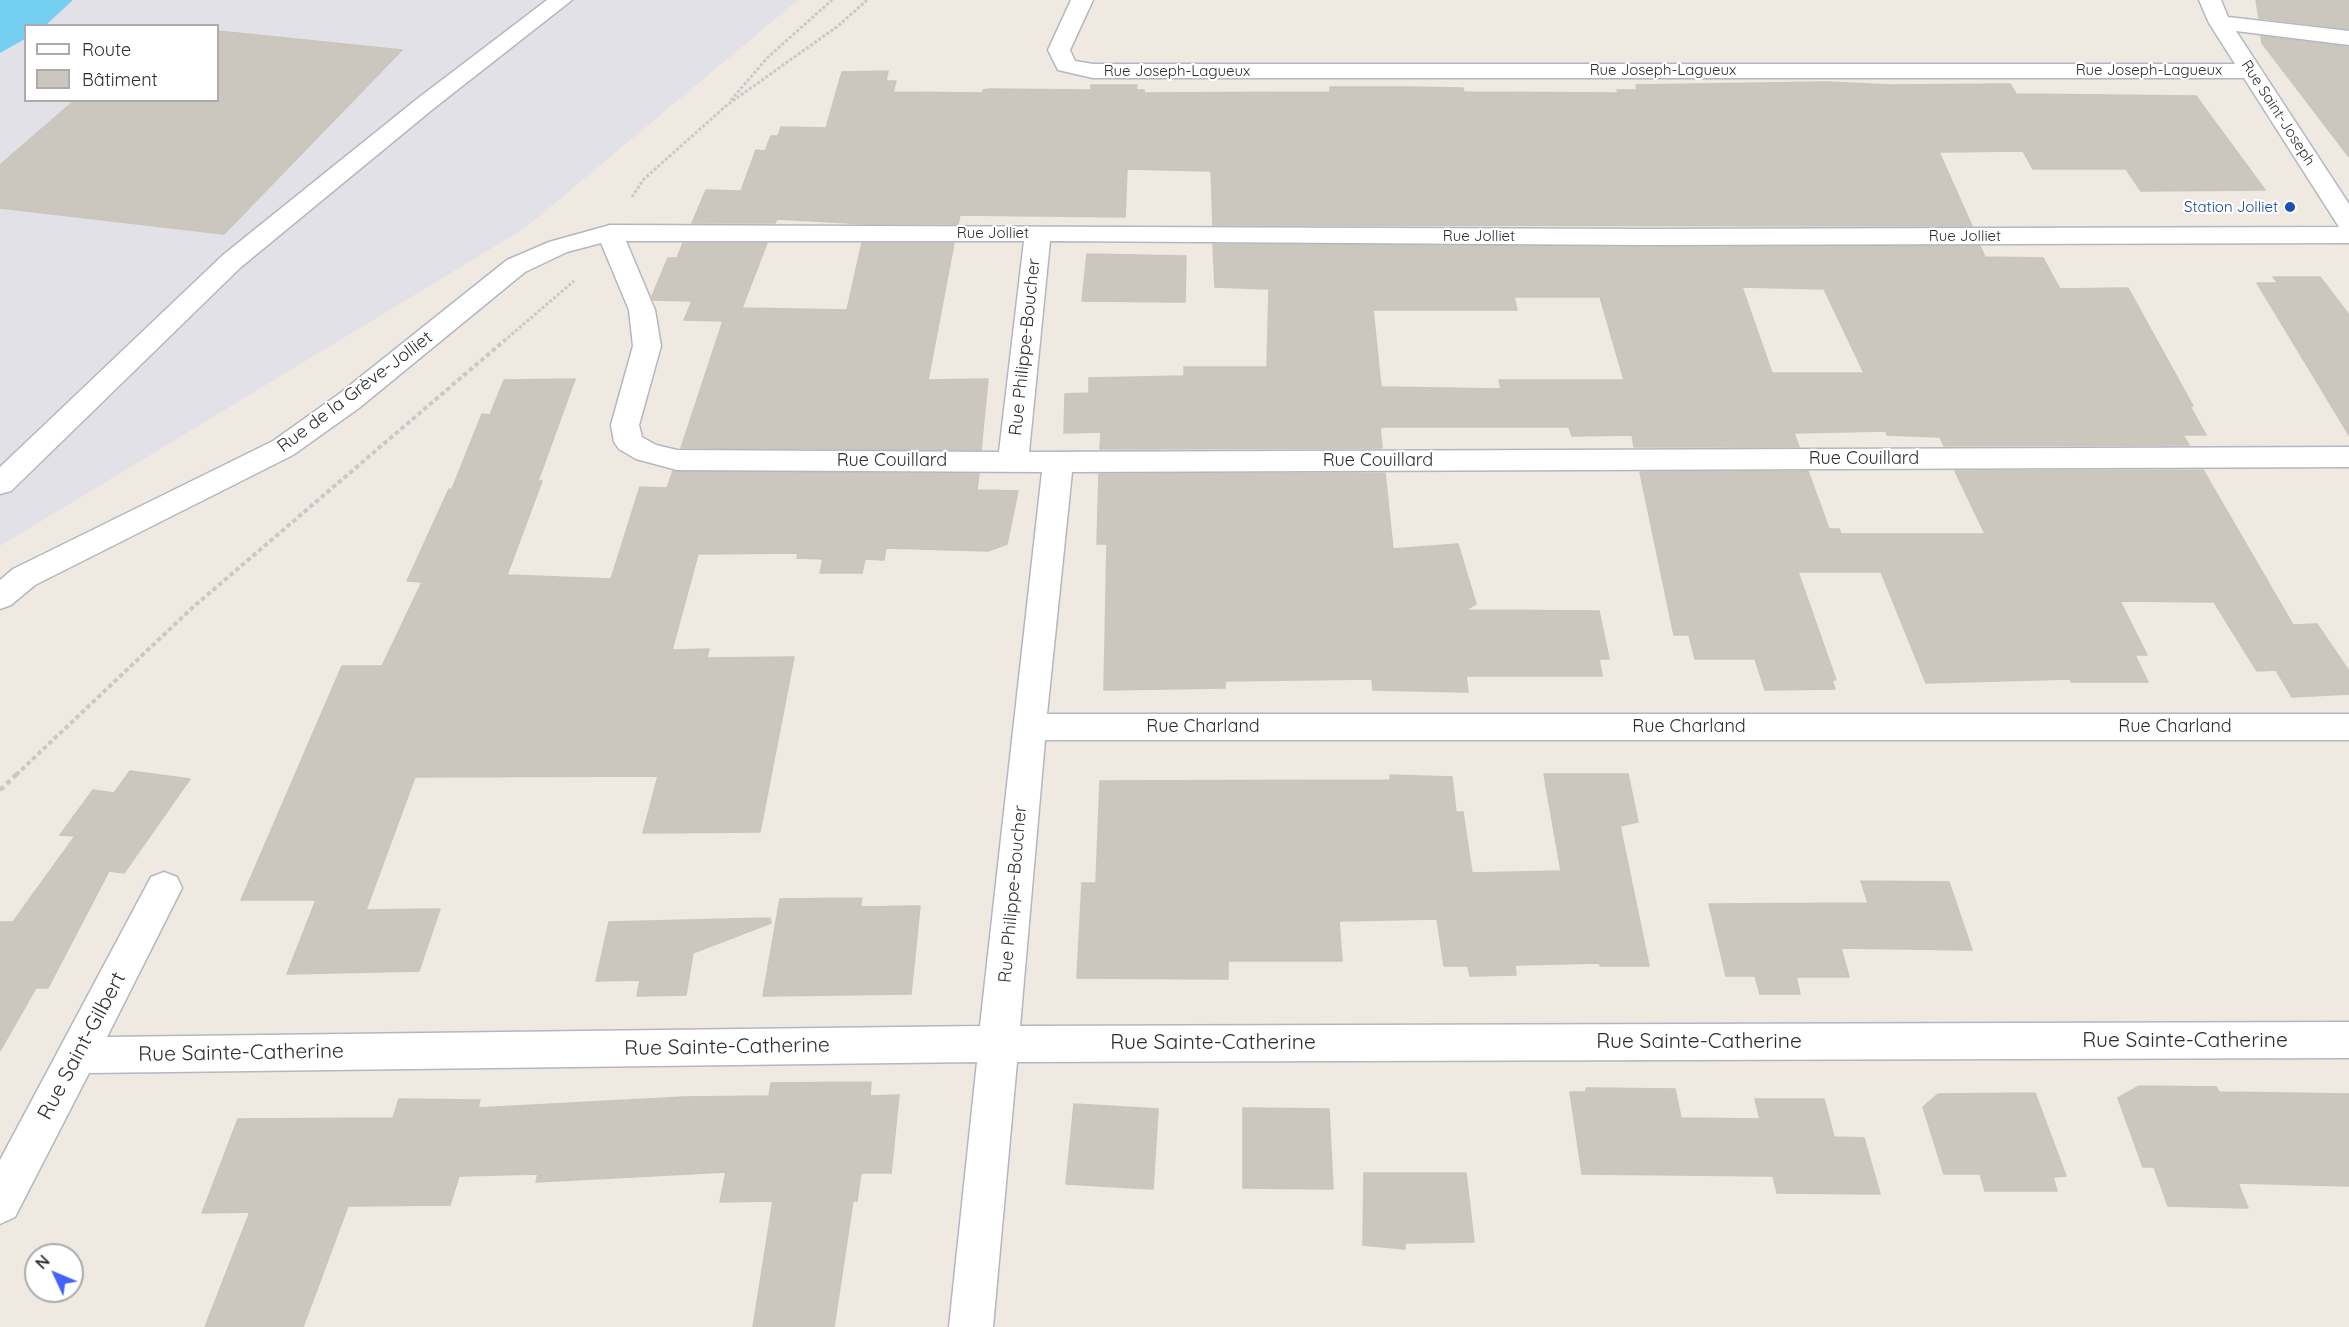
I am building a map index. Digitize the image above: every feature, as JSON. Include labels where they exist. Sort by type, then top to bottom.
[{"type":"street","points":[[0,484],[232,261],[425,104],[561,0]]},
{"type":"street","name":"Rue Joseph-Lagueux","points":[[1082,0],[1059,50],[1066,64],[1077,69],[1093,71],[2250,70]]},
{"type":"street","name":"Rue Saint-Joseph","points":[[2210,0],[2220,22],[2349,224]]},
{"type":"street","points":[[2220,22],[2349,38]]},
{"type":"street","name":"Rue Jolliet","points":[[610,233],[1646,237],[2349,235]]},
{"type":"street","name":"Rue Couillard","points":[[610,233],[642,310],[647,346],[626,425],[629,442],[646,452],[677,460],[1058,462],[2349,457]]},
{"type":"street","name":"Rue de la Grève-Jolliet","points":[[0,597],[24,577],[283,448],[349,401],[516,266],[558,247],[610,233]]},
{"type":"street","name":"Rue Philippe-Boucher","points":[[1013,462],[1038,233]]},
{"type":"street","name":"Rue Philippe-Boucher","points":[[970,1327],[1029,727],[1058,462]]},
{"type":"street","name":"Rue Charland","points":[[1029,727],[2349,727]]},
{"type":"street","name":"Rue Saint-Gilbert","points":[[0,1203],[164,888]]},
{"type":"street","name":"Rue Sainte-Catherine","points":[[78,1055],[999,1044],[2349,1040]]},
{"type":"path","points":[[727,105],[768,57],[832,0]]},
{"type":"path","points":[[0,790],[192,608],[594,264],[610,233],[644,179],[727,105],[838,26],[867,0]]},
{"type":"shaded area","points":[[73,0],[798,0],[525,228],[0,546],[0,53],[24,40],[24,102],[219,102],[219,24],[47,24]]},
{"type":"water","points":[[0,0],[73,0],[47,24],[24,24],[24,40],[0,53]]},
{"type":"building","points":[[2256,0],[2349,0],[2349,29],[2259,18]]},
{"type":"building","points":[[219,31],[402,50],[224,234],[0,208],[0,165],[73,102],[219,102]]},
{"type":"building","points":[[2261,36],[2349,47],[2349,157],[2262,43]]},
{"type":"building","points":[[888,71],[886,81],[896,81],[893,92],[983,93],[983,90],[989,89],[1091,90],[1091,85],[1137,85],[1136,90],[1144,90],[1144,93],[1330,92],[1330,87],[1409,87],[1463,88],[1464,92],[1618,93],[1617,90],[1637,90],[1636,85],[1825,82],[1891,85],[2010,84],[2016,94],[2196,96],[2265,190],[2141,191],[2126,169],[2033,169],[2023,151],[1939,152],[1972,226],[1213,225],[1211,171],[1127,169],[1125,217],[960,215],[958,224],[867,224],[777,219],[775,223],[692,223],[706,190],[741,191],[756,150],[765,151],[771,136],[778,136],[781,127],[826,128],[842,72]]},
{"type":"building","points":[[683,243],[767,243],[742,308],[847,310],[862,243],[954,243],[928,380],[988,379],[981,450],[681,448],[723,321],[684,320],[692,301],[653,300],[652,296],[668,258],[677,258]]},
{"type":"building","points":[[1213,244],[1980,246],[1985,257],[2043,258],[2060,289],[2128,288],[2193,406],[2190,406],[2206,435],[2183,435],[2189,445],[1944,446],[1940,437],[1887,435],[1886,431],[1794,433],[1799,447],[1634,447],[1632,435],[1572,436],[1569,427],[1384,427],[1380,428],[1382,448],[1100,449],[1101,432],[1064,433],[1065,394],[1089,393],[1089,378],[1184,376],[1184,367],[1267,367],[1269,289],[1215,287]],"holes":[[[1742,287],[1824,289],[1864,373],[1772,373]],[[1514,297],[1600,297],[1624,380],[1499,380],[1501,389],[1381,387],[1373,310],[1517,310]]]},
{"type":"building","points":[[1087,254],[1186,256],[1185,302],[1082,301]]},
{"type":"building","points":[[2273,277],[2320,277],[2349,315],[2349,435],[2257,283],[2278,283]]},
{"type":"building","points":[[575,379],[538,481],[542,481],[507,575],[611,579],[640,487],[667,488],[673,471],[979,474],[977,490],[1018,491],[1007,544],[988,551],[886,548],[884,560],[865,559],[862,573],[820,573],[823,559],[797,558],[798,553],[698,554],[672,650],[709,649],[707,658],[794,657],[760,832],[643,833],[658,776],[415,777],[366,910],[440,909],[419,971],[287,974],[316,900],[241,900],[342,666],[382,666],[422,582],[407,581],[449,489],[452,489],[482,414],[490,415],[504,380]]},
{"type":"building","points":[[2203,470],[2293,625],[2317,624],[2349,671],[2349,694],[2292,697],[2276,670],[2257,671],[2214,602],[2120,601],[2147,655],[2135,655],[2148,682],[2071,682],[2070,679],[1926,683],[1881,572],[1798,572],[1836,680],[1832,680],[1835,689],[1765,690],[1755,659],[1695,659],[1689,635],[1674,635],[1640,472],[1808,471],[1829,529],[1839,529],[1841,534],[1985,534],[1955,471]]},
{"type":"building","points":[[1385,473],[1393,549],[1458,544],[1476,604],[1465,610],[1599,611],[1609,659],[1599,659],[1602,676],[1466,676],[1468,692],[1373,690],[1372,679],[1225,681],[1225,688],[1104,690],[1107,544],[1097,544],[1099,474]]},
{"type":"building","points":[[130,771],[190,779],[124,873],[109,871],[48,988],[36,988],[0,1051],[0,922],[13,922],[75,836],[60,835],[93,790],[114,793]]},
{"type":"building","points":[[1544,774],[1628,774],[1638,822],[1620,826],[1649,966],[1600,966],[1600,963],[1515,965],[1516,975],[1470,976],[1468,966],[1444,966],[1437,919],[1339,921],[1342,961],[1228,961],[1228,979],[1077,978],[1082,883],[1096,883],[1100,781],[1390,780],[1390,775],[1452,777],[1456,812],[1463,812],[1472,873],[1561,871]]},
{"type":"building","points":[[1861,881],[1949,882],[1972,950],[1841,948],[1849,977],[1796,977],[1800,994],[1760,994],[1755,976],[1726,976],[1709,904],[1868,903]]},
{"type":"building","points":[[862,898],[860,907],[920,906],[911,994],[763,996],[780,899]]},
{"type":"building","points":[[770,918],[771,923],[693,953],[686,995],[637,996],[640,980],[596,981],[609,922]]},
{"type":"building","points":[[871,1082],[870,1096],[899,1095],[891,1173],[861,1173],[857,1201],[853,1201],[834,1327],[753,1327],[773,1201],[720,1202],[726,1172],[536,1182],[538,1174],[459,1176],[450,1205],[348,1206],[303,1327],[205,1327],[250,1212],[202,1213],[238,1119],[393,1118],[399,1099],[480,1100],[478,1108],[684,1097],[769,1096],[771,1083]]},
{"type":"building","points":[[2139,1086],[2216,1087],[2219,1092],[2349,1094],[2349,1186],[2238,1183],[2248,1208],[2168,1206],[2154,1167],[2143,1167],[2118,1098]]},
{"type":"building","points":[[1586,1088],[1675,1089],[1681,1118],[1760,1119],[1755,1099],[1824,1099],[1834,1137],[1864,1138],[1880,1194],[1777,1193],[1773,1176],[1582,1174],[1570,1092],[1586,1092]]},
{"type":"building","points":[[2035,1093],[2066,1176],[2053,1177],[2057,1191],[1985,1191],[1980,1174],[1944,1174],[1923,1107],[1938,1094]]},
{"type":"building","points":[[1074,1104],[1158,1109],[1153,1189],[1066,1184]]},
{"type":"building","points":[[1243,1108],[1329,1109],[1333,1189],[1243,1188]]},
{"type":"building","points":[[1364,1173],[1466,1173],[1474,1242],[1405,1243],[1405,1249],[1363,1245]]},
{"type":"place","name":"Station Jolliet","points":[[2290,207]]}]
